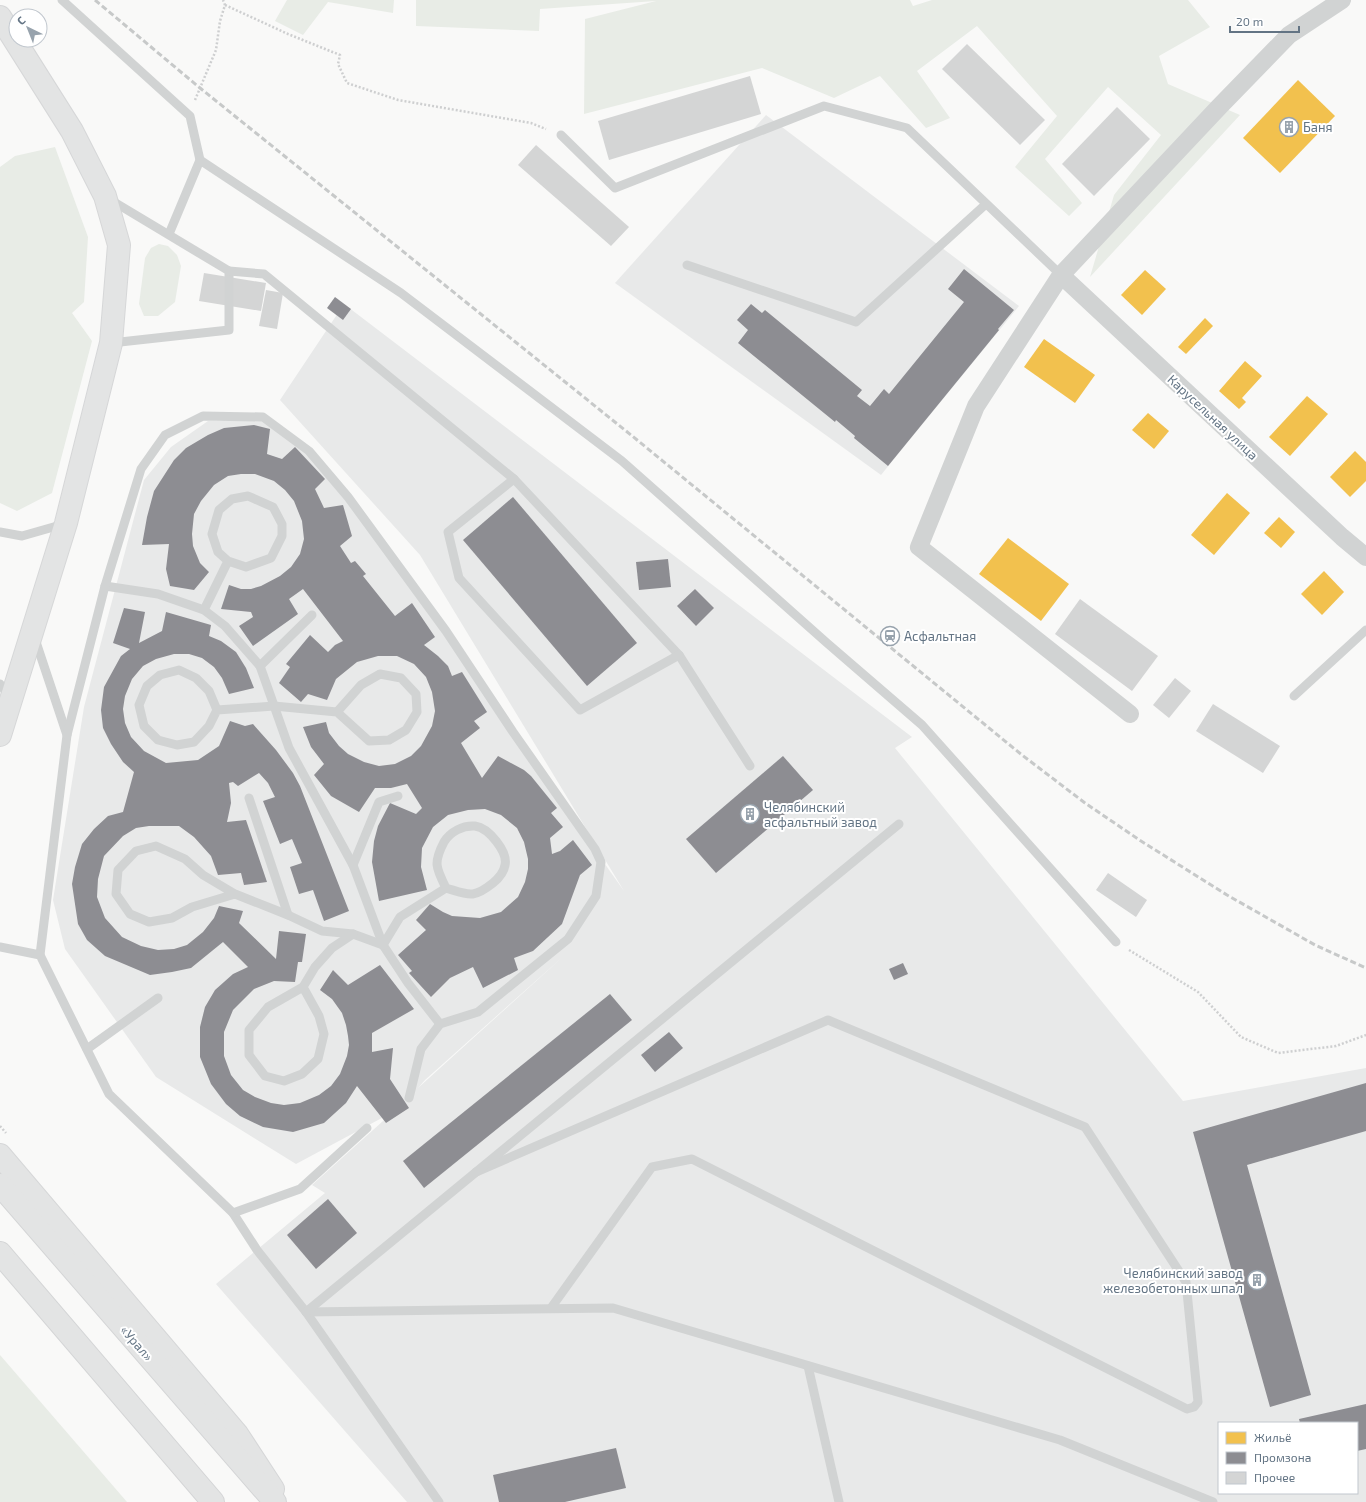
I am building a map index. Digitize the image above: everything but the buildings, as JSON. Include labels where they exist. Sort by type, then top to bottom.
[{"type":"street","points":[[1130,714],[919,547],[976,406],[1062,275],[1219,106],[1289,35],[1342,0]]},
{"type":"street","points":[[0,17],[72,131],[104,196],[119,245],[111,343],[66,523],[32,632],[6,691],[0,735]]},
{"type":"street","name":"Карусельная улица","points":[[1062,275],[1342,538],[1366,557]]},
{"type":"street","points":[[0,1155],[237,1434],[281,1502]]},
{"type":"street","name":"«Урал»","points":[[0,1185],[275,1502]]},
{"type":"street","points":[[0,1253],[213,1502]]},
{"type":"lane","points":[[62,0],[190,116],[200,160],[168,234]]},
{"type":"lane","points":[[560,135],[616,188],[824,106],[907,128],[1062,275]]},
{"type":"lane","points":[[200,160],[402,293],[622,461],[827,643],[922,725],[1116,942]]},
{"type":"lane","points":[[104,196],[229,271],[264,274],[514,479],[679,655],[750,766]]},
{"type":"lane","points":[[687,265],[856,322],[986,204]]},
{"type":"lane","points":[[111,343],[229,330],[229,271]]},
{"type":"lane","points":[[409,1098],[421,1049],[440,1024],[478,1012],[568,939],[596,896],[601,862],[595,849],[513,732],[446,631],[348,497],[309,451],[263,417],[203,416],[165,435],[141,469],[105,586],[67,735],[40,955],[109,1094],[233,1213],[257,1250],[306,1312],[440,1502]]},
{"type":"lane","points":[[514,479],[448,532],[459,578],[580,710],[679,655]]},
{"type":"lane","points":[[248,496],[273,507],[282,524],[282,536],[271,558],[246,567],[228,561],[218,552],[212,534],[219,510],[232,499],[248,496]]},
{"type":"lane","points":[[0,532],[22,536],[66,523]]},
{"type":"lane","points":[[204,610],[228,561]]},
{"type":"lane","points":[[105,586],[158,594],[204,610],[225,626],[260,666],[289,748],[353,865],[383,945],[408,983],[440,1024]]},
{"type":"lane","points":[[260,666],[312,616]]},
{"type":"lane","points":[[1294,696],[1366,630]]},
{"type":"lane","points":[[32,632],[67,735]]},
{"type":"lane","points":[[178,670],[196,678],[209,690],[217,710],[209,726],[194,742],[177,745],[158,740],[144,726],[139,706],[147,686],[160,675],[178,670]]},
{"type":"lane","points":[[217,710],[274,706],[337,712],[369,741],[389,740],[406,730],[417,712],[416,694],[402,678],[380,674],[360,685],[337,712]]},
{"type":"lane","points":[[353,865],[379,802],[398,796]]},
{"type":"lane","points":[[249,798],[288,915]]},
{"type":"lane","points":[[306,1312],[899,824]]},
{"type":"lane","points":[[383,945],[400,918],[446,888],[470,895],[484,891],[499,878],[505,864],[503,850],[490,833],[476,826],[459,829],[447,838],[438,854],[436,870],[446,888]]},
{"type":"lane","points":[[235,894],[192,907],[172,918],[149,922],[130,914],[116,894],[118,870],[136,851],[156,846],[185,859],[203,875],[235,894],[288,915],[322,931],[353,934],[383,945]]},
{"type":"lane","points":[[303,987],[319,1016],[324,1034],[318,1059],[302,1074],[284,1081],[265,1076],[249,1055],[249,1030],[268,1008],[303,987],[315,967],[332,948],[353,934]]},
{"type":"lane","points":[[0,947],[40,955]]},
{"type":"lane","points":[[87,1048],[158,998]]},
{"type":"lane","points":[[476,1172],[828,1020],[1085,1127],[1186,1282],[1198,1402],[1194,1407],[1187,1409],[692,1159],[652,1167],[551,1308]]},
{"type":"lane","points":[[233,1213],[300,1189],[367,1128]]},
{"type":"lane","points":[[306,1312],[613,1308],[1060,1440],[1213,1502]]},
{"type":"lane","points":[[808,1366],[838,1502]]},
{"type":"path","points":[[190,116],[216,50],[224,5],[223,0]]},
{"type":"path","points":[[224,5],[288,34],[340,55],[338,64],[347,83],[398,100],[531,123],[560,135]]},
{"type":"path","points":[[1116,942],[1198,992],[1241,1037],[1278,1053],[1336,1046],[1366,1035]]},
{"type":"shaded area","points":[[287,0],[394,0],[393,13],[328,2],[303,35],[275,21]]},
{"type":"shaded area","points":[[416,0],[910,0],[913,6],[932,0],[1188,0],[1210,27],[1159,56],[1168,84],[1240,115],[1090,277],[1114,195],[1161,135],[1108,87],[1045,159],[1082,203],[1069,216],[1015,167],[1057,116],[977,26],[917,71],[950,118],[926,128],[880,76],[834,98],[762,68],[584,114],[585,19],[656,1],[540,9],[539,31],[416,26]]},
{"type":"shaded area","points":[[766,115],[1019,306],[881,475],[615,283]]},
{"type":"shaded area","points":[[55,147],[88,237],[84,302],[72,313],[92,341],[52,493],[17,511],[0,503],[0,167],[15,156]]},
{"type":"shaded area","points":[[159,244],[168,246],[177,255],[181,266],[175,302],[158,316],[144,316],[139,304],[145,258],[151,248]]},
{"type":"shaded area","points":[[344,304],[912,737],[895,748],[1183,1101],[1366,1068],[1366,1502],[407,1502],[216,1284],[325,1193],[312,1185],[393,1112],[296,1164],[156,1077],[65,949],[53,900],[84,707],[144,480],[171,447],[208,421],[273,420],[330,477],[451,645],[624,891],[420,555],[280,400]],"holes":[[[566,954],[418,1088],[425,1080]]]},
{"type":"shaded area","points":[[0,1355],[127,1502],[0,1502]]},
{"type":"railway","points":[[95,0],[200,88],[631,435],[1022,755],[1085,803],[1141,841],[1227,895],[1315,945],[1366,968]]},
{"type":"place","name":"Баня","points":[[1289,127]]},
{"type":"place","name":"Асфальтная","points":[[890,636]]},
{"type":"place","name":"Челябинский асфальтный завод","points":[[750,814]]},
{"type":"place","name":"Челябинский завод железобетонных шпал","points":[[1257,1280]]}]
